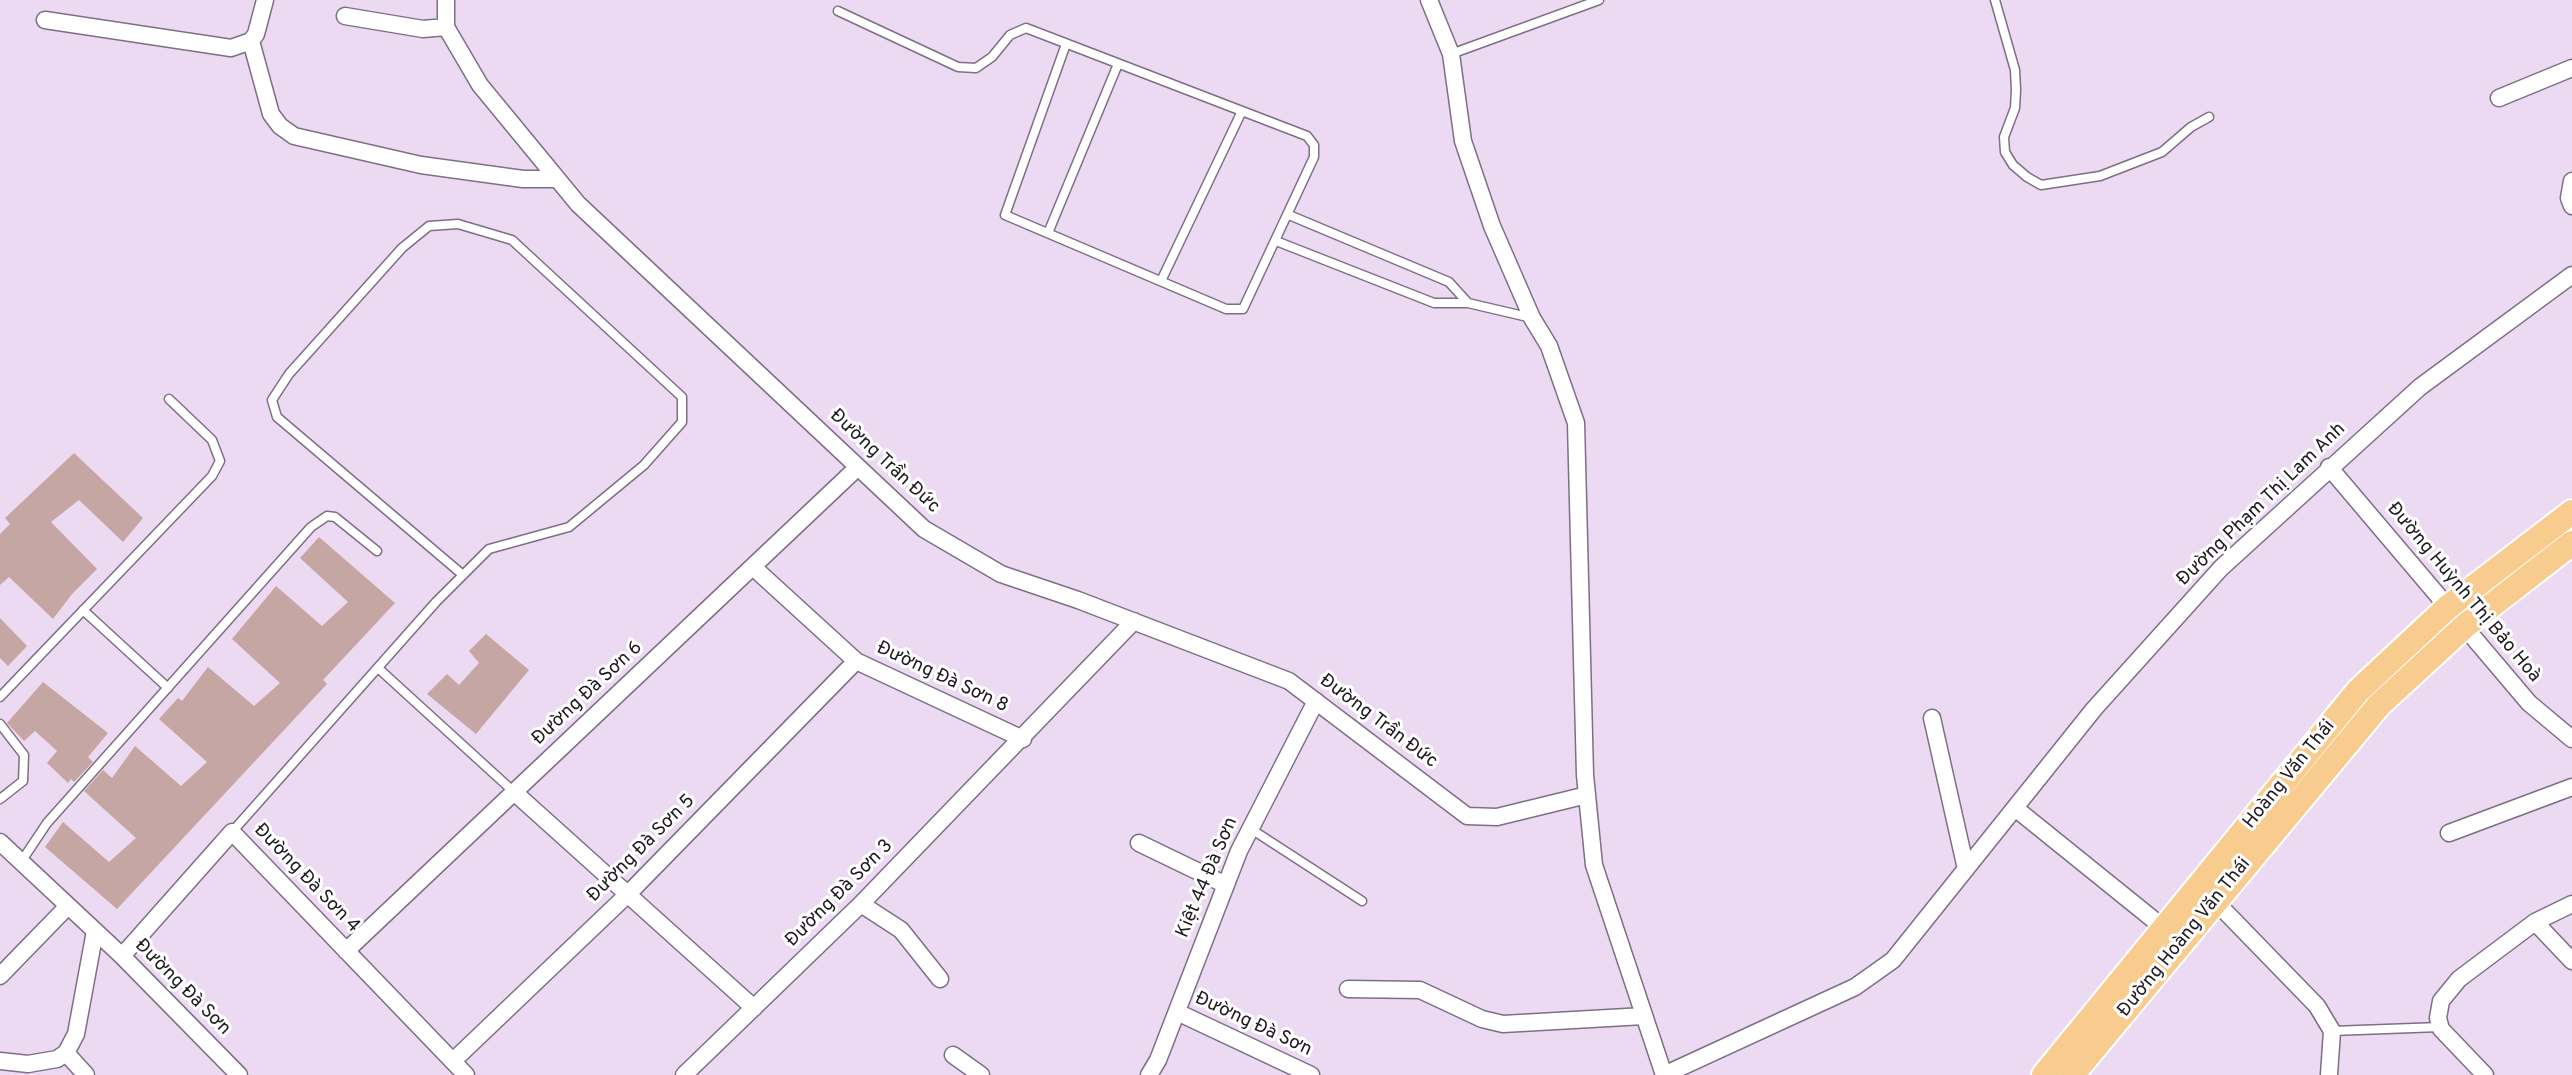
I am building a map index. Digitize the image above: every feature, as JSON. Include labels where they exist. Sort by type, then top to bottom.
[{"type":"main road","name":"Hoàng Văn Thái","points":[[2044,1075],[2358,691],[2448,607],[2572,512]]},
{"type":"main road","name":"Đường Hoàng Văn Thái","points":[[2073,1075],[2379,705],[2465,626],[2572,543]]},
{"type":"street","points":[[44,20],[231,48],[251,41],[260,26],[265,0]]},
{"type":"street","points":[[345,16],[423,29],[446,27],[446,0]]},
{"type":"street","points":[[1429,0],[1451,54],[1463,141],[1492,226],[1532,318],[1549,346],[1576,423],[1587,795],[1594,865],[1664,1075]]},
{"type":"street","name":"Đường Trần Đức","points":[[446,27],[480,85],[578,204],[924,529],[1001,574],[1134,621],[1289,681],[1467,816],[1497,817],[1587,795]]},
{"type":"street","points":[[251,41],[271,114],[280,126],[295,136],[421,165],[523,179],[557,179]]},
{"type":"street","points":[[2499,98],[2572,68]]},
{"type":"street","points":[[2572,181],[2568,198],[2572,206]]},
{"type":"street","name":"Đường Phạm Thị Lam Anh","points":[[1664,1075],[1856,987],[1893,960],[2094,709],[2221,568],[2420,387],[2572,275]]},
{"type":"street","name":"Đường Đà Sơn 6","points":[[346,951],[858,467]]},
{"type":"street","name":"Đường Huỳnh Thị Bảo Hoà","points":[[2329,467],[2529,703],[2572,739]]},
{"type":"street","name":"Đường Đà Sơn 8","points":[[753,567],[856,662],[1023,739]]},
{"type":"street","name":"Đường Đà Sơn 3","points":[[684,1075],[861,904],[1134,621]]},
{"type":"street","name":"Đường Đà Sơn 5","points":[[453,1061],[628,894],[856,662]]},
{"type":"street","name":"Kiệt 44 Đà Sơn","points":[[1149,1075],[1251,828],[1316,701]]},
{"type":"street","points":[[1932,718],[1966,869]]},
{"type":"street","points":[[2449,832],[2572,787]]},
{"type":"street","points":[[514,792],[754,1008]]},
{"type":"street","points":[[2015,808],[2165,929]]},
{"type":"street","name":"Đường Đà Sơn 4","points":[[122,956],[232,832],[466,1075]]},
{"type":"street","name":"Đường Đà Sơn","points":[[0,842],[122,956],[239,1075]]},
{"type":"street","points":[[1139,843],[1226,885]]},
{"type":"street","points":[[2215,901],[2317,1006],[2332,1031],[2329,1075]]},
{"type":"street","points":[[861,904],[901,930],[940,979]]},
{"type":"street","points":[[2485,1075],[2440,1027],[2438,1018],[2441,1001],[2459,979],[2535,922],[2572,904]]},
{"type":"street","points":[[0,976],[68,906]]},
{"type":"street","points":[[2535,922],[2572,961]]},
{"type":"street","points":[[0,1061],[28,1064],[57,1059],[66,1053],[76,1034],[95,931]]},
{"type":"street","points":[[1349,989],[1420,990],[1482,1020],[1503,1024],[1644,1016]]},
{"type":"street","name":"Đường Đà Sơn","points":[[1177,1012],[1311,1075]]},
{"type":"street","points":[[66,1053],[86,1075]]},
{"type":"street","points":[[953,1055],[981,1075]]},
{"type":"lane","points":[[1451,54],[1599,0]]},
{"type":"lane","points":[[1996,0],[2015,70],[2017,90],[2015,108],[2004,137],[2005,152],[2013,165],[2041,185],[2100,176],[2162,152],[2191,127],[2209,117]]},
{"type":"lane","points":[[838,11],[958,67],[976,68],[992,57],[1010,35],[1027,28],[1307,136],[1314,145],[1314,157],[1243,309],[1226,309],[1005,215],[1066,44]]},
{"type":"lane","points":[[1048,233],[1118,64]]},
{"type":"lane","points":[[1161,281],[1242,111]]},
{"type":"lane","points":[[1289,215],[1449,282],[1468,303]]},
{"type":"lane","points":[[232,832],[378,668],[489,549],[569,527],[644,465],[682,422],[682,397],[512,240],[457,224],[429,226],[402,248],[289,374],[272,400],[277,417],[463,575]]},
{"type":"lane","points":[[1276,241],[1434,303],[1468,303],[1532,318]]},
{"type":"lane","points":[[0,697],[212,476],[220,461],[212,440],[169,399]]},
{"type":"lane","points":[[21,862],[47,823],[320,519],[335,517],[377,551]]},
{"type":"lane","points":[[83,610],[168,688]]},
{"type":"lane","points":[[378,668],[514,792]]},
{"type":"lane","points":[[0,724],[24,755],[23,781],[0,799]]},
{"type":"lane","points":[[1251,828],[1362,901]]},
{"type":"lane","points":[[2332,1031],[2440,1027]]},
{"type":"building","points":[[74,453],[143,518],[123,542],[79,500],[51,522],[97,569],[72,594],[53,619],[9,577],[0,585],[0,534],[10,524],[5,518]]},
{"type":"building","points":[[319,537],[395,603],[323,680],[327,684],[117,909],[45,847],[63,822],[109,862],[136,838],[84,791],[103,770],[112,778],[135,746],[181,786],[207,762],[159,719],[178,698],[182,701],[208,667],[254,706],[280,683],[232,639],[276,586],[322,626],[348,602],[300,558]]},
{"type":"building","points":[[0,618],[27,646],[8,666],[0,658]]},
{"type":"building","points":[[486,634],[529,670],[476,734],[427,694],[447,674],[459,685],[479,663],[469,651]]},
{"type":"building","points":[[43,682],[108,733],[88,757],[93,762],[74,782],[71,779],[68,783],[47,763],[57,751],[35,731],[24,741],[7,723]]}]
